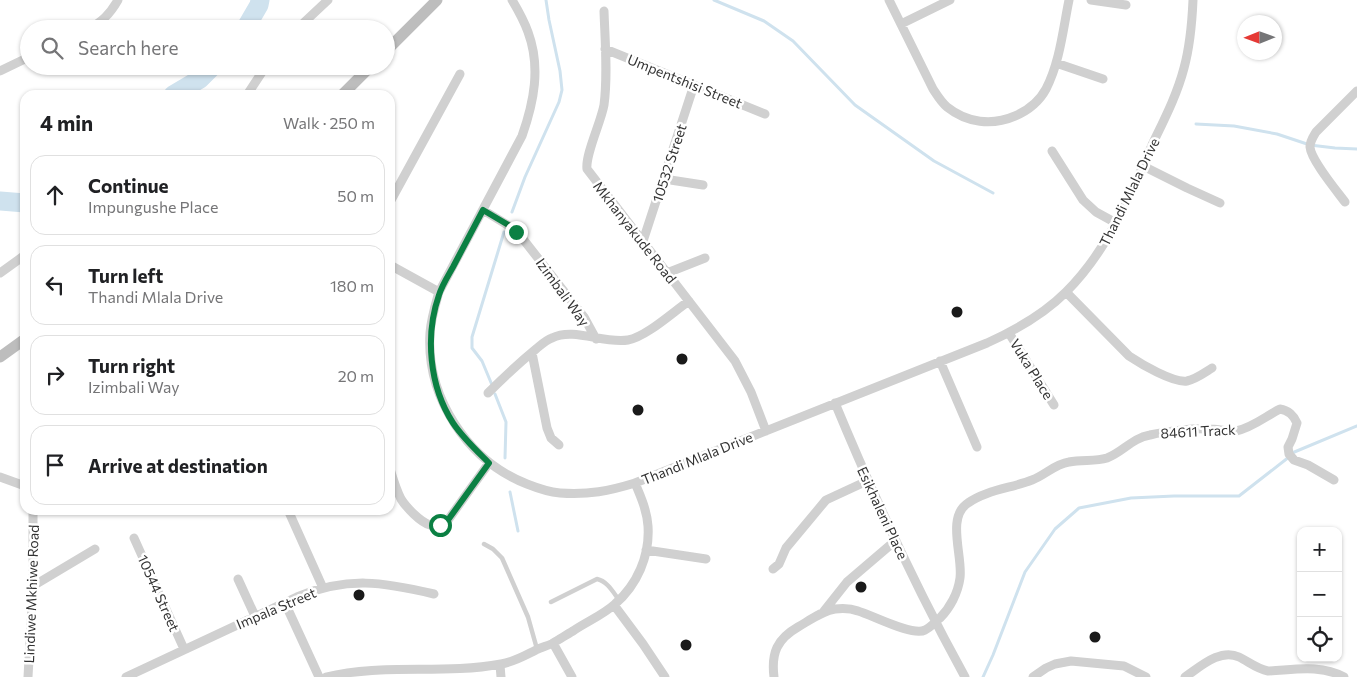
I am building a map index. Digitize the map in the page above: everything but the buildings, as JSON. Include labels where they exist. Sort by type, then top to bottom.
[{"type":"main road","points":[[395,42],[437,0]]},
{"type":"main road","points":[[347,90],[362,75]]},
{"type":"main road","points":[[0,357],[20,342]]},
{"type":"street","points":[[102,20],[113,9],[118,0]]},
{"type":"street","points":[[307,20],[328,0]]},
{"type":"street","name":"Thandi Mlala Drive","points":[[512,0],[529,33],[535,70],[535,86],[529,116],[522,136],[440,292],[430,332],[432,362],[443,404],[453,423],[489,463],[515,479],[535,487],[558,493],[582,494],[601,492],[636,483],[1009,333],[1041,313],[1066,292],[1090,266],[1116,223],[1172,102],[1184,68],[1190,38],[1193,0]]},
{"type":"street","points":[[889,0],[933,89],[940,99],[947,107],[965,118],[985,123],[1010,118],[1031,107],[1046,89],[1056,63],[1069,0]]},
{"type":"street","points":[[901,24],[950,0]]},
{"type":"street","points":[[1091,0],[1126,5]]},
{"type":"street","name":"Mkhanyakude Road","points":[[604,11],[603,106],[587,159],[587,169],[725,347],[739,368],[751,392],[766,431]]},
{"type":"street","name":"Umpentshisi Street","points":[[605,49],[765,114]]},
{"type":"street","points":[[0,71],[20,61]]},
{"type":"street","points":[[1056,63],[1103,79]]},
{"type":"street","points":[[395,193],[460,74]]},
{"type":"street","points":[[250,90],[260,75]]},
{"type":"street","name":"10532 Street","points":[[643,241],[694,85]]},
{"type":"street","points":[[1345,202],[1312,156],[1310,145],[1316,132],[1357,91]]},
{"type":"street","points":[[1052,151],[1083,200],[1090,207],[1116,223]]},
{"type":"street","points":[[1143,166],[1220,203]]},
{"type":"street","points":[[664,179],[703,185]]},
{"type":"street","name":"Izimbali Way","points":[[483,210],[510,226],[523,239],[584,317],[596,339]]},
{"type":"street","points":[[668,273],[705,258]]},
{"type":"street","points":[[0,273],[20,259]]},
{"type":"street","points":[[395,268],[440,292]]},
{"type":"street","points":[[1066,292],[1129,356],[1140,363],[1181,381],[1192,379],[1212,368]]},
{"type":"street","points":[[488,393],[532,353],[552,338],[570,334],[616,341],[636,338],[688,300]]},
{"type":"street","name":"Vuka Place","points":[[1009,333],[1054,405]]},
{"type":"street","points":[[532,353],[546,428],[559,445]]},
{"type":"street","points":[[940,361],[977,447]]},
{"type":"street","name":"Esikhaleni Place","points":[[834,403],[895,541],[935,622],[965,677]]},
{"type":"street","name":"84611 Track","points":[[935,622],[948,608],[960,580],[957,520],[960,512],[974,499],[1032,480],[1059,464],[1106,458],[1136,439],[1147,435],[1199,429],[1237,431],[1283,409],[1297,423],[1288,447],[1289,454],[1294,460],[1308,465],[1334,480]]},
{"type":"street","points":[[395,483],[406,507],[424,522],[430,525],[440,525],[448,520],[489,463]]},
{"type":"street","points":[[0,477],[20,484]]},
{"type":"street","points":[[773,570],[779,564],[786,548],[826,500],[868,481]]},
{"type":"street","points":[[326,677],[345,672],[451,669],[500,664],[522,657],[553,643],[616,602],[633,584],[639,573],[648,538],[646,514],[636,483]]},
{"type":"street","name":"Lindiwe Mkhiwe Road","points":[[30,676],[33,515]]},
{"type":"street","points":[[290,515],[323,588]]},
{"type":"street","name":"10544 Street","points":[[134,538],[184,649]]},
{"type":"street","points":[[774,677],[773,660],[780,642],[794,629],[824,611],[847,582],[895,541]]},
{"type":"street","points":[[33,586],[95,549]]},
{"type":"street","points":[[646,550],[706,559]]},
{"type":"street","points":[[238,579],[255,616]]},
{"type":"street","name":"Impala Street","points":[[126,677],[255,616],[309,592],[323,588],[364,582],[434,594]]},
{"type":"street","points":[[616,602],[665,677]]},
{"type":"street","points":[[285,603],[319,677]]},
{"type":"street","points":[[824,611],[841,608],[856,610],[902,628],[918,632],[928,629],[935,622]]},
{"type":"street","points":[[553,643],[572,677]]},
{"type":"street","points":[[1185,677],[1217,657],[1228,654],[1237,656],[1260,670],[1314,669],[1344,677]]},
{"type":"street","points":[[1033,677],[1046,668],[1071,661],[1124,666],[1146,677]]},
{"type":"street","points":[[500,664],[501,677]]},
{"type":"lane","points":[[484,544],[494,549],[502,558],[528,617],[537,649]]},
{"type":"lane","points":[[551,602],[597,579],[606,583],[616,602]]},
{"type":"waterway","points":[[250,20],[260,0]]},
{"type":"waterway","points":[[512,212],[525,177],[559,102],[562,90],[546,0]]},
{"type":"waterway","points":[[714,0],[764,21],[793,41],[855,105],[934,161],[993,193]]},
{"type":"waterway","points":[[181,90],[204,75]]},
{"type":"waterway","points":[[1196,124],[1234,126],[1277,134],[1310,145],[1357,149]]},
{"type":"waterway","points":[[0,201],[20,203]]},
{"type":"waterway","points":[[492,385],[482,361],[472,348],[472,337],[504,232]]},
{"type":"waterway","points":[[495,394],[506,422],[505,458]]},
{"type":"waterway","points":[[1292,453],[1357,426]]},
{"type":"waterway","points":[[983,677],[1025,572],[1055,529],[1079,508],[1131,498],[1239,496],[1289,457]]},
{"type":"waterway","points":[[510,492],[518,531]]},
{"type":"route","points":[[440,525],[448,520],[489,463],[453,423],[443,404],[436,382],[430,347],[430,332],[434,311],[440,292],[483,210],[510,226],[516,232]]}]
